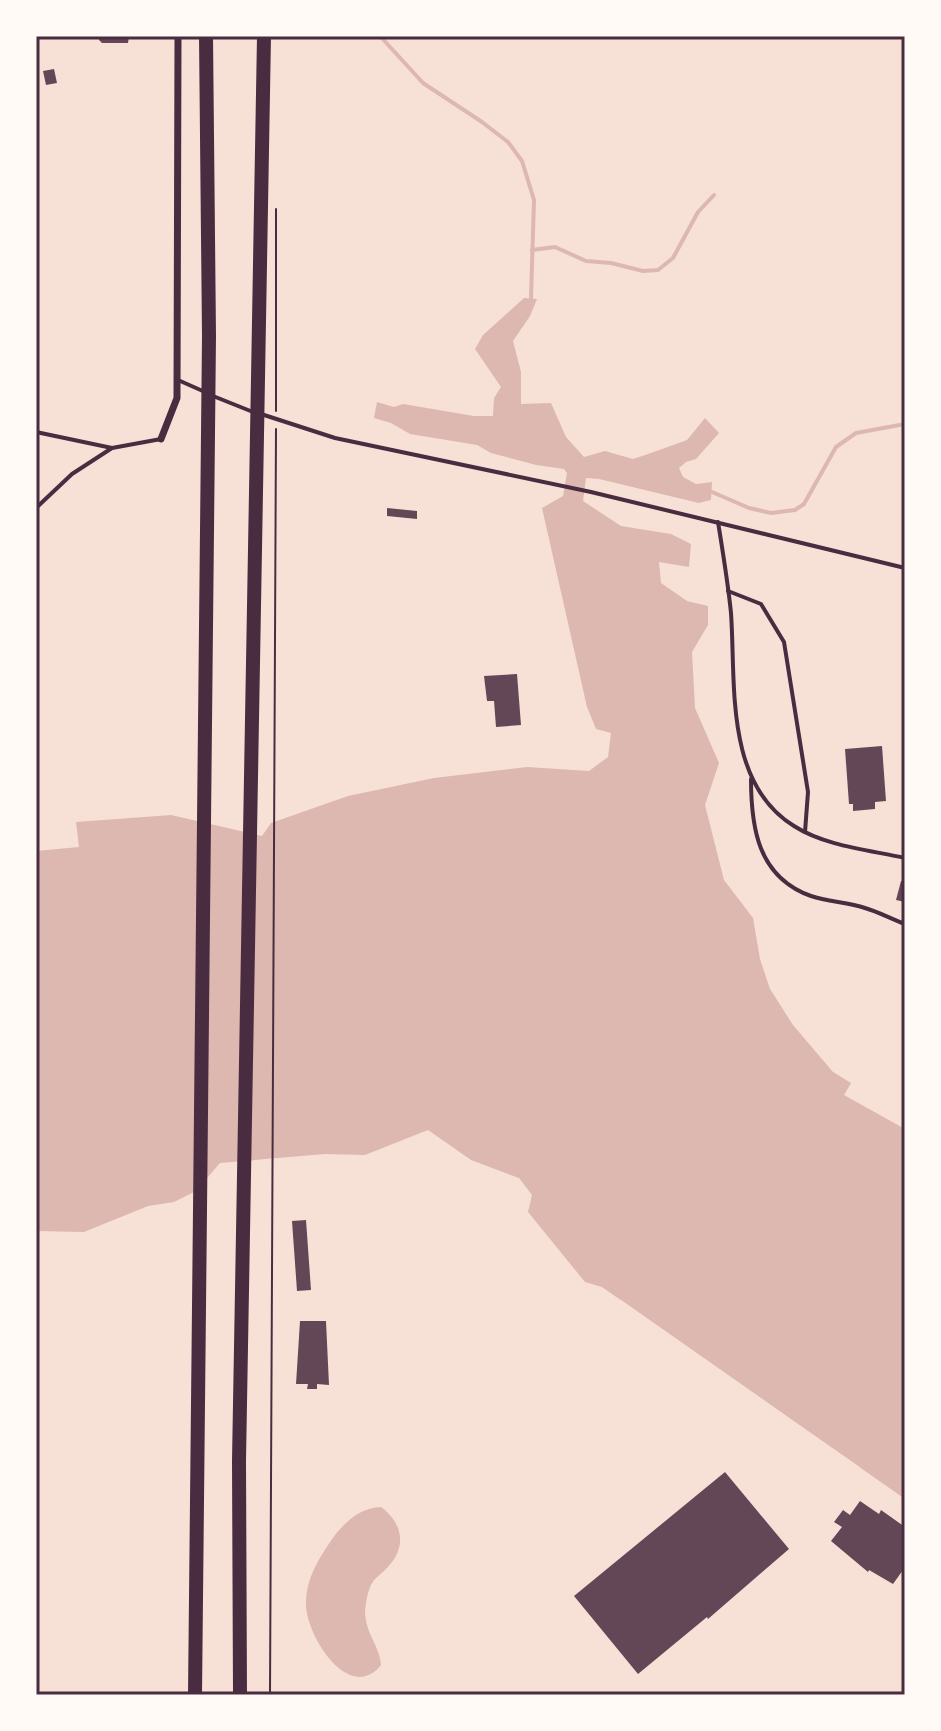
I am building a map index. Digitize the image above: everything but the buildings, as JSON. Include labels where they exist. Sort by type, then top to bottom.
[{"type":"highway","points":[[195,1695],[209,336],[206,36]]},
{"type":"highway","points":[[240,1695],[239,1445],[264,36]]},
{"type":"street","points":[[161,439],[176,405],[178,380],[178,36]]},
{"type":"lane","points":[[178,380],[238,407],[335,438],[591,492],[905,568]]},
{"type":"lane","points":[[36,432],[112,448],[161,439]]},
{"type":"lane","points":[[36,508],[72,474],[112,448]]},
{"type":"lane","points":[[718,522],[728,591],[734,690],[743,748],[751,776],[777,813],[805,832],[905,858]]},
{"type":"lane","points":[[728,591],[761,604],[784,642],[808,792],[805,832]]},
{"type":"lane","points":[[751,776],[751,802],[761,856],[783,880],[807,894],[835,903],[863,907],[905,924]]},
{"type":"path","points":[[270,1695],[276,204]]},
{"type":"shaded area","points":[[524,298],[537,299],[513,341],[521,372],[521,404],[551,403],[566,437],[584,457],[605,451],[633,459],[687,440],[705,418],[719,433],[696,459],[679,468],[683,477],[696,484],[712,482],[711,500],[699,503],[586,478],[583,501],[621,526],[671,534],[691,544],[689,567],[659,562],[661,583],[687,601],[708,606],[708,625],[692,652],[695,708],[719,763],[705,805],[724,880],[753,918],[760,959],[770,989],[793,1025],[833,1072],[851,1083],[844,1095],[905,1129],[905,1499],[602,1287],[585,1282],[528,1212],[532,1195],[519,1178],[471,1160],[428,1130],[365,1155],[325,1154],[220,1163],[196,1191],[174,1202],[148,1206],[84,1232],[36,1231],[36,851],[79,847],[76,822],[171,815],[262,836],[271,823],[348,796],[434,778],[527,767],[589,771],[608,757],[611,733],[596,729],[587,707],[542,508],[563,496],[567,473],[564,469],[491,453],[477,445],[410,434],[374,418],[377,402],[394,407],[403,404],[474,416],[493,416],[494,398],[501,387],[475,349],[483,335]]},
{"type":"shaded area","points":[[381,1507],[397,1525],[399,1547],[392,1562],[372,1583],[366,1603],[367,1626],[381,1665],[369,1675],[356,1677],[331,1661],[321,1647],[308,1616],[307,1593],[315,1567],[340,1530],[361,1512]]},
{"type":"pier","points":[[621,1300],[861,1468],[859,1472],[618,1303]]},
{"type":"waterway","points":[[380,36],[423,83],[508,142],[522,161],[534,200],[531,298]]},
{"type":"waterway","points":[[532,250],[555,247],[586,261],[643,271],[658,270],[673,258],[698,212],[714,195]]},
{"type":"waterway","points":[[712,492],[749,508],[771,513],[795,510],[804,504],[836,447],[856,433],[905,424]]}]
